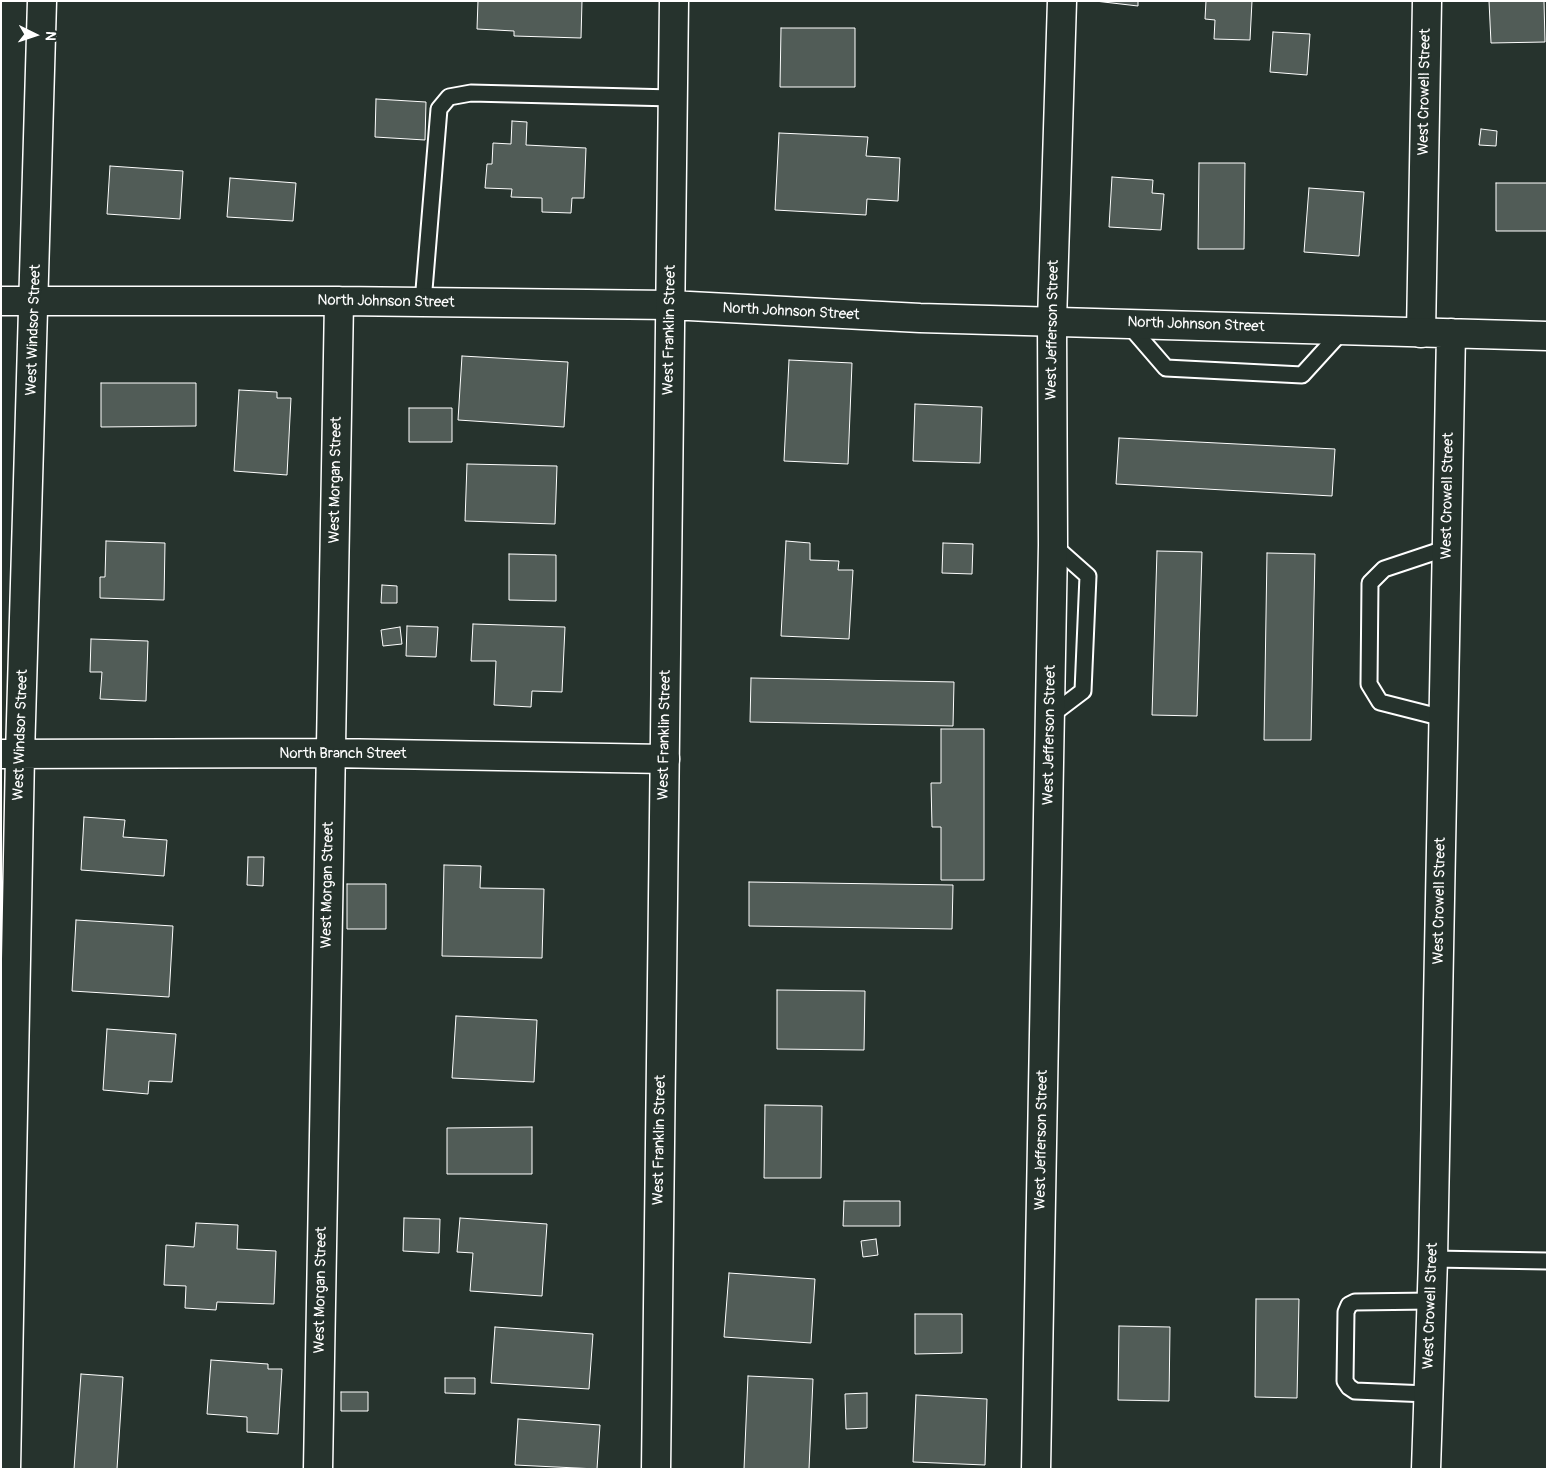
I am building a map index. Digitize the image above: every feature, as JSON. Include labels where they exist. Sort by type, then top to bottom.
[{"type":"street","name":"West Windsor Street","points":[[6,1469],[6,1194],[11,755],[35,302],[42,1]]},
{"type":"street","name":"West Franklin Street","points":[[656,1469],[674,1]]},
{"type":"street","name":"West Jefferson Street","points":[[1036,1469],[1053,544],[1052,321],[1062,1]]},
{"type":"street","name":"West Crowell Street","points":[[1421,333],[1427,1]]},
{"type":"street","name":"North Johnson Street","points":[[1,301],[339,301],[670,305],[1052,321],[1547,336]]},
{"type":"street","name":"West Morgan Street","points":[[318,1469],[339,301]]},
{"type":"street","name":"West Crowell Street","points":[[1426,1469],[1452,333]]},
{"type":"street","name":"North Branch Street","points":[[11,755],[331,753],[665,758]]},
{"type":"lane","points":[[423,302],[439,109],[449,98],[471,93],[673,98]]},
{"type":"lane","points":[[1127,323],[1166,368],[1302,375],[1343,330]]},
{"type":"lane","points":[[1443,718],[1380,702],[1369,684],[1370,583],[1384,569],[1447,548]]},
{"type":"lane","points":[[1432,1259],[1547,1261]]},
{"type":"lane","points":[[1428,1394],[1355,1391],[1349,1387],[1345,1381],[1346,1312],[1349,1305],[1355,1302],[1431,1301]]},
{"type":"building","points":[[478,1],[582,1],[581,38],[514,36],[514,31],[477,29]]},
{"type":"building","points":[[1095,1],[1138,1],[1138,6]]},
{"type":"building","points":[[1206,1],[1252,1],[1250,40],[1214,39],[1215,20],[1205,19]]},
{"type":"building","points":[[1489,1],[1544,1],[1545,42],[1491,43]]},
{"type":"building","points":[[781,28],[855,28],[855,87],[780,87]]},
{"type":"building","points":[[1273,32],[1310,34],[1307,75],[1270,72]]},
{"type":"building","points":[[376,99],[426,102],[425,140],[375,137]]},
{"type":"building","points":[[512,121],[527,122],[526,145],[586,148],[584,198],[572,198],[571,213],[542,212],[542,198],[511,197],[512,189],[485,188],[487,164],[492,164],[493,143],[511,144]]},
{"type":"building","points":[[1481,129],[1497,131],[1496,146],[1479,145]]},
{"type":"building","points":[[779,133],[868,137],[866,156],[900,158],[898,201],[867,199],[866,215],[775,210]]},
{"type":"building","points":[[1199,163],[1245,163],[1244,249],[1198,249]]},
{"type":"building","points":[[110,166],[183,171],[180,219],[107,214]]},
{"type":"building","points":[[1112,177],[1153,180],[1152,193],[1164,194],[1161,230],[1109,227]]},
{"type":"building","points":[[230,178],[296,183],[293,221],[227,217]]},
{"type":"building","points":[[1496,183],[1547,183],[1547,231],[1496,231]]},
{"type":"building","points":[[1309,188],[1364,192],[1359,256],[1304,252]]},
{"type":"building","points":[[462,356],[568,362],[564,427],[458,420]]},
{"type":"building","points":[[789,360],[852,363],[848,464],[784,461]]},
{"type":"building","points":[[101,383],[196,383],[196,426],[101,427]]},
{"type":"building","points":[[239,390],[277,392],[277,398],[291,398],[287,475],[234,471]]},
{"type":"building","points":[[915,404],[982,407],[980,463],[913,461]]},
{"type":"building","points":[[409,408],[452,408],[452,442],[409,442]]},
{"type":"building","points":[[1119,438],[1335,449],[1332,496],[1116,484]]},
{"type":"building","points":[[467,464],[557,466],[555,524],[465,521]]},
{"type":"building","points":[[106,541],[165,543],[164,600],[100,598],[100,577],[105,577]]},
{"type":"building","points":[[786,541],[810,543],[810,560],[839,561],[838,570],[853,570],[849,639],[781,636]]},
{"type":"building","points":[[943,543],[973,544],[972,574],[942,573]]},
{"type":"building","points":[[1157,551],[1202,552],[1197,716],[1152,715]]},
{"type":"building","points":[[1267,553],[1315,554],[1311,740],[1264,740]]},
{"type":"building","points":[[509,554],[556,555],[556,601],[509,600]]},
{"type":"building","points":[[382,585],[397,586],[397,603],[381,603]]},
{"type":"building","points":[[473,624],[565,627],[562,692],[532,691],[531,707],[494,705],[496,661],[471,661]]},
{"type":"building","points":[[407,626],[438,627],[436,657],[406,656]]},
{"type":"building","points":[[400,627],[402,644],[383,646],[381,630]]},
{"type":"building","points":[[91,639],[148,641],[146,701],[100,699],[102,672],[90,672]]},
{"type":"building","points":[[751,678],[954,682],[953,726],[750,722]]},
{"type":"building","points":[[941,729],[984,729],[984,880],[941,880],[941,827],[932,827],[931,783],[941,783]]},
{"type":"building","points":[[84,817],[125,820],[123,837],[167,840],[164,876],[81,870]]},
{"type":"building","points":[[248,857],[264,857],[263,886],[247,885]]},
{"type":"building","points":[[444,865],[481,866],[480,888],[544,889],[542,958],[442,956]]},
{"type":"building","points":[[749,882],[953,885],[952,929],[749,926]]},
{"type":"building","points":[[347,884],[386,884],[386,929],[347,929]]},
{"type":"building","points":[[76,920],[173,926],[169,997],[72,991]]},
{"type":"building","points":[[777,990],[865,991],[864,1050],[777,1049]]},
{"type":"building","points":[[456,1016],[537,1020],[534,1082],[452,1078]]},
{"type":"building","points":[[107,1029],[176,1034],[172,1082],[149,1081],[148,1094],[103,1090]]},
{"type":"building","points":[[765,1105],[822,1106],[821,1178],[764,1178]]},
{"type":"building","points":[[532,1127],[532,1174],[447,1174],[447,1128]]},
{"type":"building","points":[[844,1201],[900,1201],[900,1226],[843,1226]]},
{"type":"building","points":[[404,1218],[440,1219],[439,1253],[403,1251]]},
{"type":"building","points":[[460,1218],[547,1224],[542,1296],[470,1291],[473,1253],[457,1252]]},
{"type":"building","points":[[196,1223],[238,1225],[237,1249],[276,1251],[274,1304],[217,1302],[216,1310],[185,1308],[186,1286],[164,1285],[166,1245],[194,1247]]},
{"type":"building","points":[[876,1239],[878,1255],[863,1257],[861,1241]]},
{"type":"building","points":[[729,1273],[815,1279],[811,1343],[724,1337]]},
{"type":"building","points":[[1256,1299],[1299,1299],[1297,1398],[1255,1397]]},
{"type":"building","points":[[915,1314],[962,1314],[962,1353],[915,1354]]},
{"type":"building","points":[[1119,1326],[1170,1327],[1169,1401],[1118,1400]]},
{"type":"building","points":[[495,1327],[593,1334],[589,1389],[491,1383]]},
{"type":"building","points":[[211,1360],[268,1364],[268,1369],[282,1369],[278,1434],[247,1432],[247,1417],[207,1414]]},
{"type":"building","points":[[81,1374],[123,1377],[117,1469],[74,1469]]},
{"type":"building","points":[[748,1376],[813,1379],[809,1469],[744,1469]]},
{"type":"building","points":[[445,1378],[475,1378],[475,1394],[445,1393]]},
{"type":"building","points":[[341,1392],[368,1392],[368,1411],[341,1411]]},
{"type":"building","points":[[867,1393],[867,1428],[846,1429],[845,1394]]},
{"type":"building","points":[[916,1395],[987,1399],[985,1465],[913,1462]]},
{"type":"building","points":[[518,1419],[600,1425],[597,1469],[515,1465]]}]
